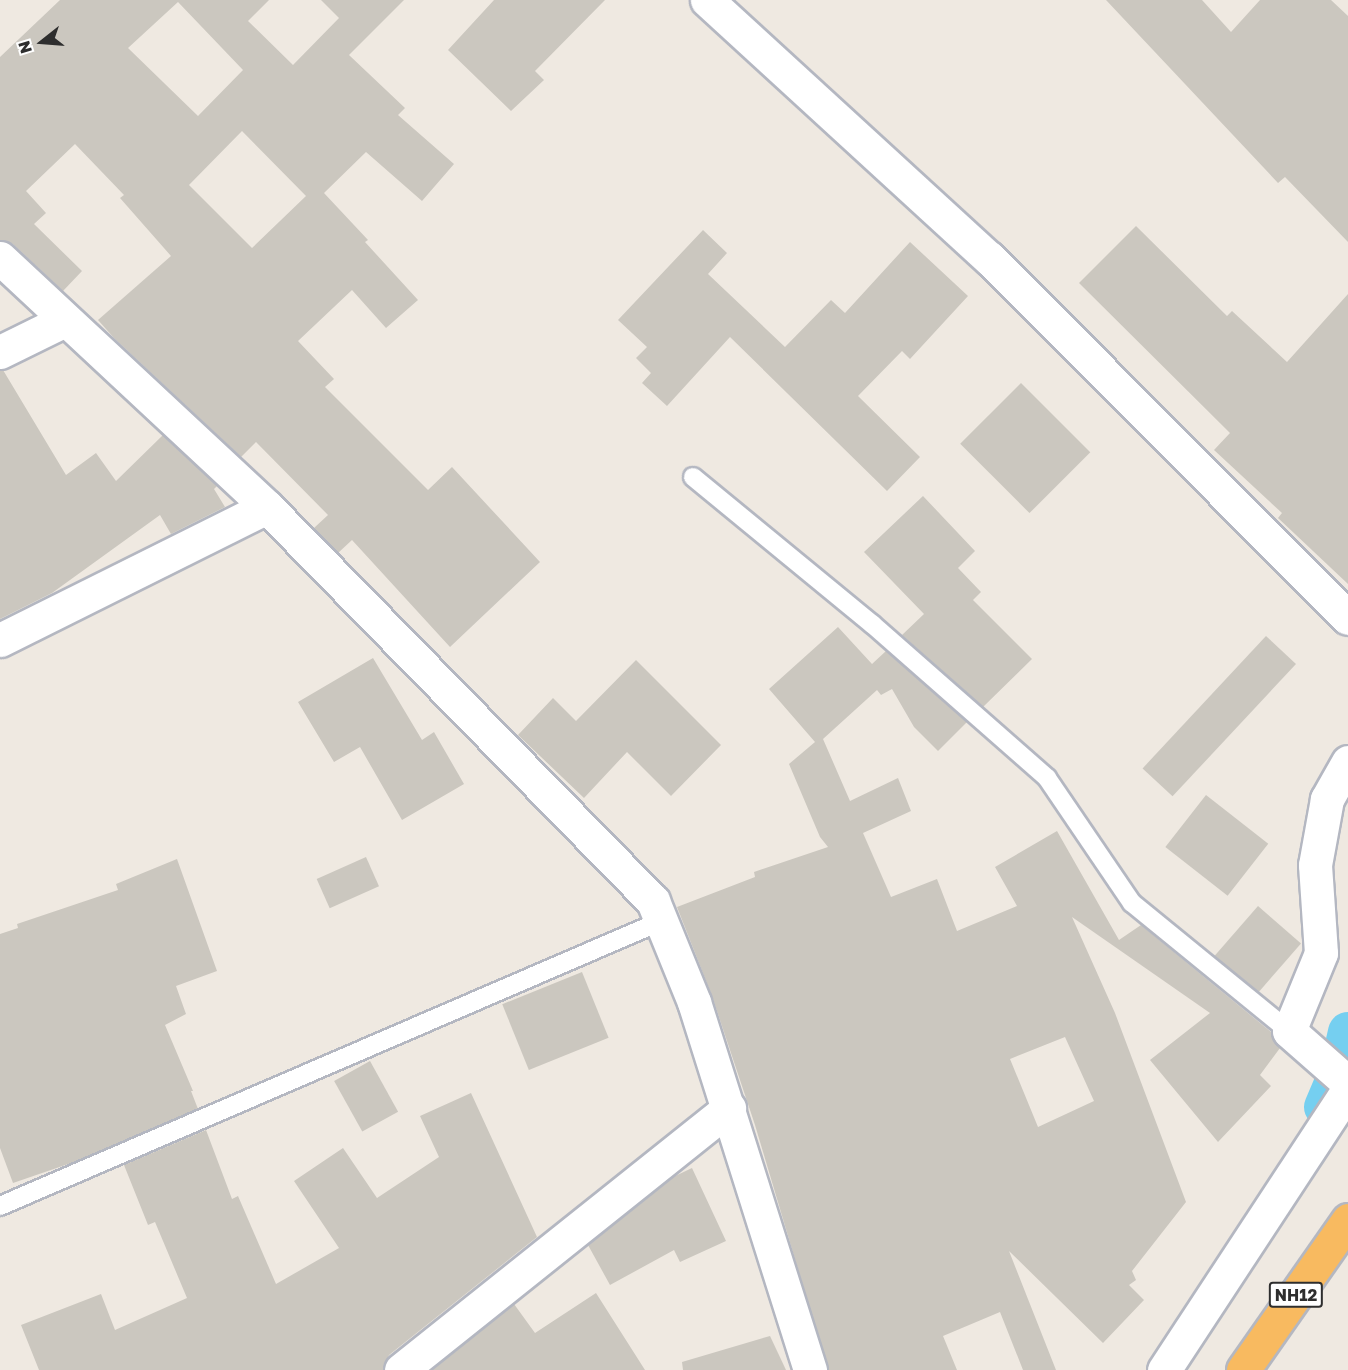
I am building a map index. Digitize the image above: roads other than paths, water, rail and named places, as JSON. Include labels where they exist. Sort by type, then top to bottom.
[{"type":"highway","name":"NH12","points":[[1243,1370],[1348,1220]]},
{"type":"street","points":[[707,0],[989,258],[1348,618]]},
{"type":"street","points":[[0,258],[267,507],[653,901],[694,1002],[810,1370]]},
{"type":"street","points":[[0,352],[65,320]]},
{"type":"street","points":[[0,640],[267,507]]},
{"type":"street","points":[[1348,762],[1327,799],[1314,865],[1321,953],[1301,1041],[1348,1083]]},
{"type":"street","points":[[1164,1370],[1348,1090]]},
{"type":"street","points":[[401,1370],[729,1108]]},
{"type":"lane","points":[[693,477],[872,624],[1047,778],[1132,903],[1301,1041]]},
{"type":"lane","points":[[0,1206],[661,921]]},
{"type":"waterway","points":[[1324,1107],[1339,1072],[1348,1032]]}]
